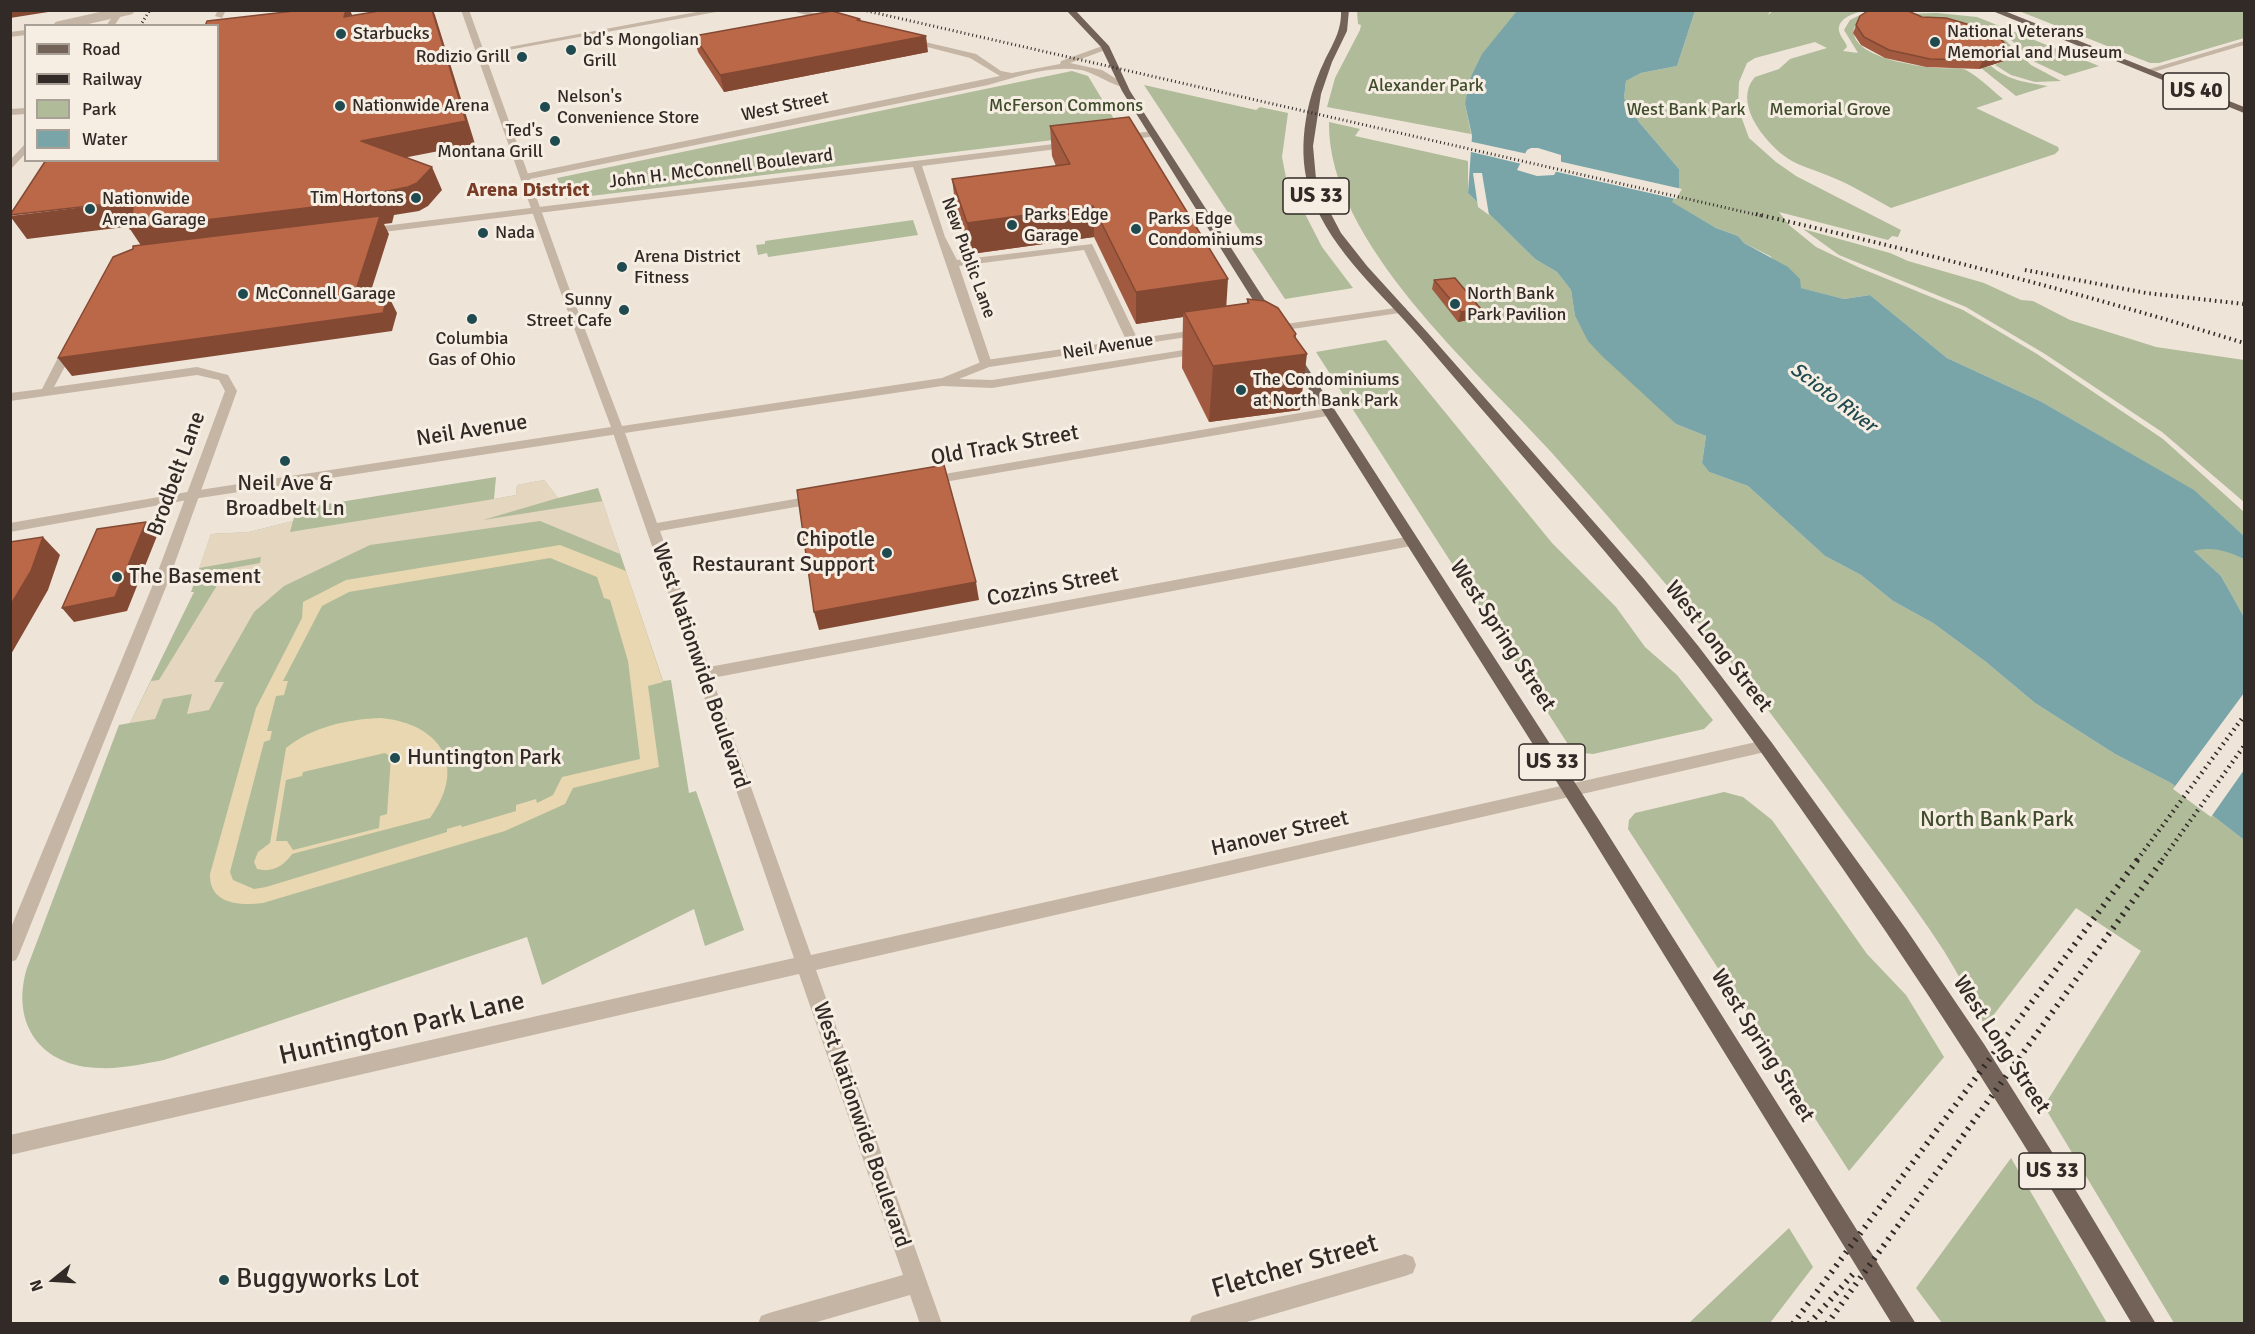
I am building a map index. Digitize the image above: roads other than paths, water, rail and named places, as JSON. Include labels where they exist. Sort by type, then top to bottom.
[{"type":"main road","name":"West Spring Street","points":[[1070,10],[1088,26],[1105,47],[1124,86],[1154,135],[1905,1323]]},
{"type":"main road","name":"West Long Street","points":[[1346,10],[1343,35],[1318,86],[1312,114],[1308,164],[1314,191],[1336,234],[1352,256],[1402,310],[1670,621],[1765,746],[1920,963],[1976,1048],[2145,1323]]},
{"type":"main road","name":"US 40","points":[[1994,10],[2244,110]]},
{"type":"street","points":[[111,24],[121,10]]},
{"type":"street","points":[[67,24],[129,10]]},
{"type":"street","name":"West Nationwide Boulevard","points":[[465,10],[563,285],[618,430],[931,1323]]},
{"type":"street","points":[[481,53],[723,10]]},
{"type":"street","points":[[793,10],[838,22]]},
{"type":"street","points":[[893,36],[965,53],[980,59],[998,73],[1013,75]]},
{"type":"street","points":[[2147,71],[2244,44]]},
{"type":"street","name":"West Street","points":[[525,177],[1050,67],[1105,47]]},
{"type":"street","name":"West Street","points":[[1050,67],[1079,67],[1099,72],[1124,86]]},
{"type":"street","points":[[1114,139],[1154,135]]},
{"type":"street","name":"John H. McConnell Boulevard","points":[[353,232],[1079,144]]},
{"type":"street","points":[[10,167],[24,149]]},
{"type":"street","name":"New Public Lane","points":[[916,164],[940,237],[953,264],[986,364]]},
{"type":"street","points":[[953,264],[1088,246],[1133,342]]},
{"type":"street","points":[[1257,333],[1282,337],[1402,310]]},
{"type":"street","name":"Neil Avenue","points":[[986,364],[1215,330]]},
{"type":"street","points":[[46,392],[76,334]]},
{"type":"street","name":"Neil Avenue","points":[[10,528],[193,495],[618,430],[942,382],[992,384],[1212,349]]},
{"type":"street","points":[[942,382],[982,374],[987,370],[986,364]]},
{"type":"street","name":"Brodbelt Lane","points":[[10,397],[203,371],[222,376],[230,385],[231,391],[162,582],[94,743],[10,954]]},
{"type":"street","name":"Old Track Street","points":[[917,482],[1329,412]]},
{"type":"street","points":[[652,528],[837,496]]},
{"type":"street","name":"Cozzins Street","points":[[703,674],[1411,541]]},
{"type":"street","name":"Hanover Street","points":[[805,965],[1765,746]]},
{"type":"street","name":"Huntington Park Lane","points":[[10,1145],[805,965]]},
{"type":"street","name":"Fletcher Street","points":[[1200,1323],[1405,1264]]},
{"type":"street","points":[[769,1323],[917,1282]]},
{"type":"water","name":"Scioto River","points":[[1517,11],[1695,11],[1677,66],[1641,73],[1626,81],[1624,98],[1639,122],[1679,169],[1679,187],[1672,202],[1716,228],[1738,236],[1744,243],[1788,267],[1800,279],[1801,288],[1844,299],[1870,295],[1947,358],[2040,401],[2194,490],[2244,536],[2244,559],[2220,550],[2194,551],[2221,576],[2244,617],[2244,840],[2171,783],[2115,754],[2035,703],[1986,662],[1933,623],[1893,601],[1861,575],[1825,556],[1748,486],[1709,472],[1702,463],[1706,436],[1676,424],[1602,356],[1588,341],[1575,316],[1571,290],[1557,272],[1535,259],[1468,193],[1472,136],[1465,104],[1470,79],[1482,54]],"holes":[[[1538,148],[1561,155],[1561,163],[1554,175],[1537,176],[1517,170],[1527,150]]]},
{"type":"railway","points":[[141,24],[150,10]]},
{"type":"railway","points":[[863,10],[1762,216]]},
{"type":"railway","points":[[1756,214],[2001,274],[2244,343]]},
{"type":"railway","points":[[2025,270],[2146,293],[2244,304]]},
{"type":"railway","points":[[2137,860],[2244,716]]},
{"type":"railway","points":[[2162,860],[2244,746]]},
{"type":"railway","points":[[1793,1324],[2138,859]]},
{"type":"railway","points":[[1827,1324],[2163,859]]},
{"type":"railway","points":[[1809,1324],[1853,1274]]},
{"type":"place","name":"Starbucks","points":[[341,34]]},
{"type":"place","name":"National Veterans Memorial and Museum","points":[[1935,42]]},
{"type":"place","name":"bd's Mongolian Grill","points":[[571,50]]},
{"type":"place","name":"Rodizio Grill","points":[[522,57]]},
{"type":"place","name":"Nationwide Arena","points":[[340,106]]},
{"type":"place","name":"Nelson's Convenience Store","points":[[545,107]]},
{"type":"place","name":"Ted's Montana Grill","points":[[555,141]]},
{"type":"place","name":"Tim Hortons","points":[[416,198]]},
{"type":"place","name":"Nationwide Arena Garage","points":[[90,209]]},
{"type":"place","name":"Parks Edge Garage","points":[[1012,225]]},
{"type":"place","name":"Parks Edge Condominiums","points":[[1136,229]]},
{"type":"place","name":"Nada","points":[[483,233]]},
{"type":"place","name":"Arena District Fitness","points":[[622,267]]},
{"type":"place","name":"McConnell Garage","points":[[243,294]]},
{"type":"place","name":"North Bank Park Pavilion","points":[[1455,304]]},
{"type":"place","name":"Sunny Street Cafe","points":[[624,310]]},
{"type":"place","name":"Columbia Gas of Ohio","points":[[472,319]]},
{"type":"place","name":"The Condominiums at North Bank Park","points":[[1241,390]]},
{"type":"place","name":"Neil Ave & Broadbelt Ln","points":[[285,461]]},
{"type":"place","name":"Chipotle Restaurant Support","points":[[887,553]]},
{"type":"place","name":"The Basement","points":[[117,577]]},
{"type":"place","name":"Huntington Park","points":[[395,758]]},
{"type":"place","name":"Buggyworks Lot","points":[[224,1280]]},
{"type":"district","name":"Arena District","points":[[528,191]]},
{"type":"park label","name":"Alexander Park","points":[[1426,86]]},
{"type":"park label","name":"McFerson Commons","points":[[1066,106]]},
{"type":"park label","name":"West Bank Park","points":[[1686,110]]},
{"type":"park label","name":"Memorial Grove","points":[[1830,110]]},
{"type":"park label","name":"North Bank Park","points":[[1997,820]]}]
